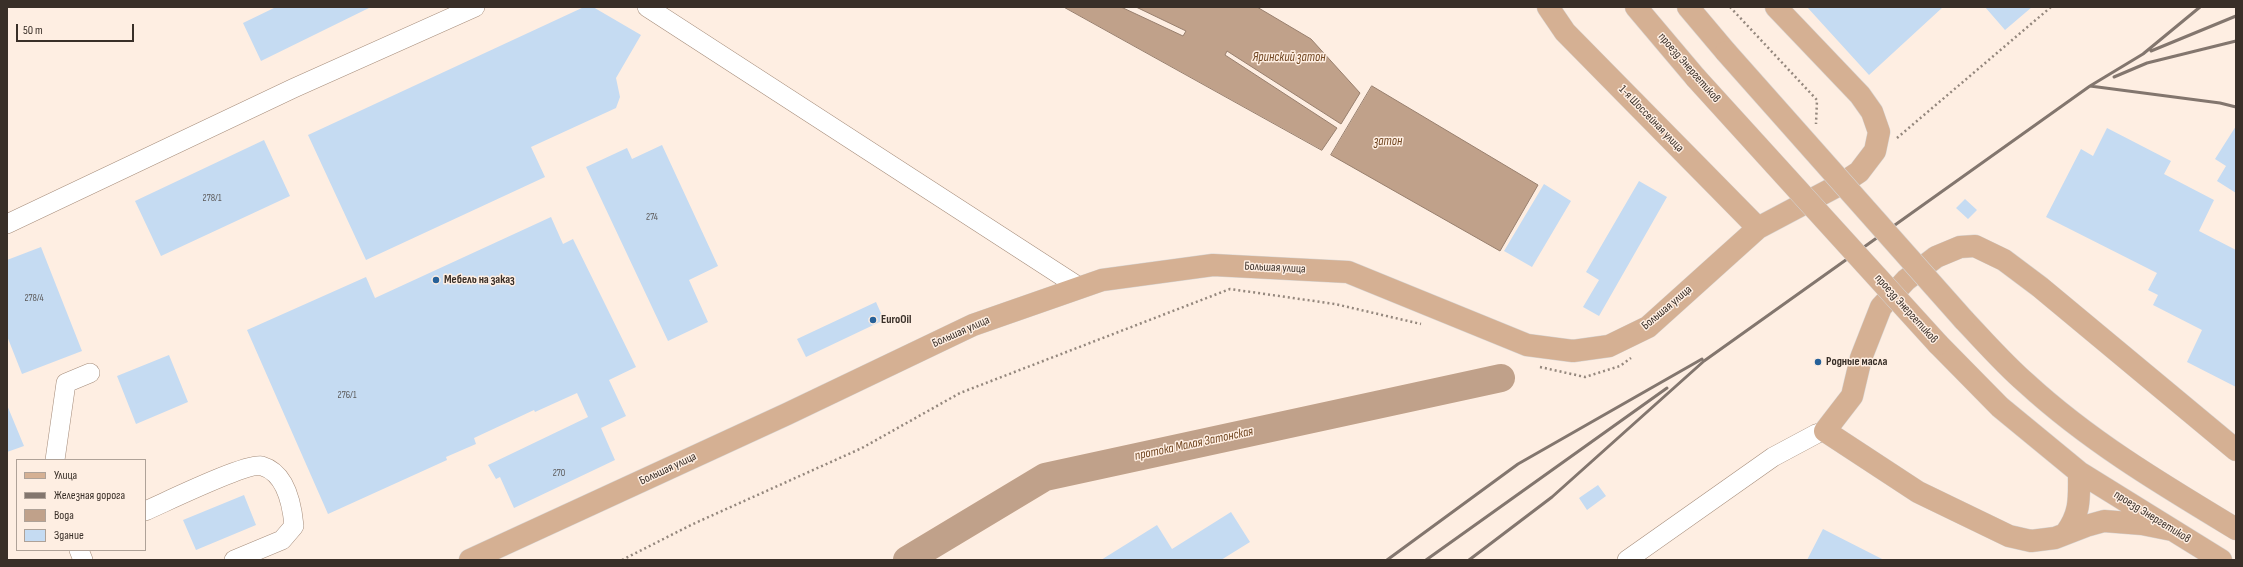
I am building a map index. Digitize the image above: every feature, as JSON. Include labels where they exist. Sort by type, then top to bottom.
[{"type":"main road","name":"1-я Шоссейная улица","points":[[1548,7],[1565,32],[1758,228]]},
{"type":"main road","name":"проезд Энергетиков","points":[[1636,7],[1696,78],[1938,344],[2000,407],[2079,472],[2221,560]]},
{"type":"main road","points":[[1688,7],[1726,52],[1964,320],[2025,383],[2070,421],[2130,464],[2236,529]]},
{"type":"main road","name":"Большая улица","points":[[470,560],[780,418],[973,325],[1102,280],[1213,265],[1348,272],[1527,345],[1573,351],[1609,346],[1648,327],[1758,228],[1841,184],[1859,172],[1875,151],[1879,132],[1872,112],[1860,95],[1776,7]]},
{"type":"main road","points":[[2172,530],[2142,524],[2104,521],[2055,538],[2031,541],[2009,536],[1918,492],[1825,431],[1852,396],[1861,358],[1881,307],[1906,280],[1936,258],[1960,248],[1975,246],[2004,260],[2040,287],[2236,450]]},
{"type":"main road","points":[[2066,533],[2075,519],[2079,504],[2079,472]]},
{"type":"street","points":[[7,224],[294,88],[475,7]]},
{"type":"street","points":[[647,7],[1079,288]]},
{"type":"street","points":[[56,459],[62,378],[90,373]]},
{"type":"street","points":[[1627,560],[1773,457],[1816,434],[1825,431]]},
{"type":"street","points":[[146,512],[240,469],[260,465],[277,473],[292,506],[294,526],[282,540],[234,560]]},
{"type":"path","points":[[1730,7],[1817,100],[1814,128]]},
{"type":"path","points":[[1892,143],[2051,7]]},
{"type":"path","points":[[622,560],[694,524],[862,448],[960,393],[1230,289],[1335,304],[1426,325]]},
{"type":"path","points":[[1537,366],[1585,378],[1620,366],[1632,357]]},
{"type":"water","name":"Яринский затон","points":[[1064,7],[1121,7],[1183,36],[1186,31],[1136,7],[1257,7],[1311,39],[1360,93],[1341,124],[1227,51],[1225,55],[1337,128],[1322,150]]},
{"type":"water","name":"затон","points":[[1372,86],[1538,185],[1500,251],[1331,155]]},
{"type":"building","points":[[276,7],[371,7],[261,61],[243,23]]},
{"type":"building","points":[[584,7],[593,7],[641,35],[616,78],[620,97],[616,108],[531,147],[545,177],[366,260],[308,135]]},
{"type":"building","points":[[1807,7],[1943,7],[1869,75]]},
{"type":"building","points":[[1985,7],[2032,7],[2005,30]]},
{"type":"building","points":[[2236,126],[2236,193],[2217,181],[2226,166],[2215,159]]},
{"type":"building","points":[[2107,128],[2171,161],[2164,174],[2214,200],[2199,231],[2236,250],[2236,387],[2187,362],[2202,330],[2153,305],[2158,295],[2148,290],[2157,273],[2046,217],[2081,149],[2093,156]]},
{"type":"building","points":[[264,140],[290,196],[161,256],[135,201]]},
{"type":"building","points":[[662,145],[718,266],[689,280],[708,322],[668,341],[586,167],[627,148],[632,159]]},
{"type":"building","points":[[1639,181],[1667,197],[1599,316],[1583,307],[1599,280],[1586,272]]},
{"type":"building","points":[[1544,184],[1571,201],[1532,267],[1504,251]]},
{"type":"building","points":[[1965,199],[1977,210],[1968,219],[1956,208]]},
{"type":"building","points":[[551,217],[563,244],[573,239],[636,367],[609,380],[626,416],[601,428],[615,460],[514,508],[500,477],[496,479],[488,465],[588,417],[577,393],[535,412],[534,410],[474,438],[476,444],[446,457],[447,460],[328,514],[247,330],[366,277],[375,298]]},
{"type":"building","points":[[41,247],[82,351],[22,374],[7,336],[7,260]]},
{"type":"building","points":[[876,302],[884,320],[806,357],[797,339]]},
{"type":"building","points":[[169,355],[188,402],[136,424],[117,376]]},
{"type":"building","points":[[7,405],[24,446],[7,452]]},
{"type":"building","points":[[1598,485],[1606,496],[1587,510],[1579,498]]},
{"type":"building","points":[[244,495],[256,525],[196,550],[183,520]]},
{"type":"building","points":[[1231,512],[1250,542],[1221,560],[1101,560],[1157,525],[1172,549]]},
{"type":"building","points":[[1823,529],[1884,560],[1807,560]]},
{"type":"waterway","name":"протока Малая Затонская","points":[[907,560],[1045,477],[1501,378]]},
{"type":"railway","points":[[1469,560],[1552,497],[1704,361],[2090,86],[2143,54],[2200,7]]},
{"type":"railway","points":[[2151,51],[2236,16]]},
{"type":"railway","points":[[2114,77],[2147,63],[2236,41]]},
{"type":"railway","points":[[2090,86],[2220,103],[2236,107]]},
{"type":"railway","points":[[1387,560],[1518,464],[1702,359]]},
{"type":"railway","points":[[1426,560],[1667,388]]},
{"type":"place","name":"Мебель на заказ","points":[[436,280]]},
{"type":"place","name":"EuroOil","points":[[873,320]]},
{"type":"place","name":"Родные масла","points":[[1818,362]]}]
